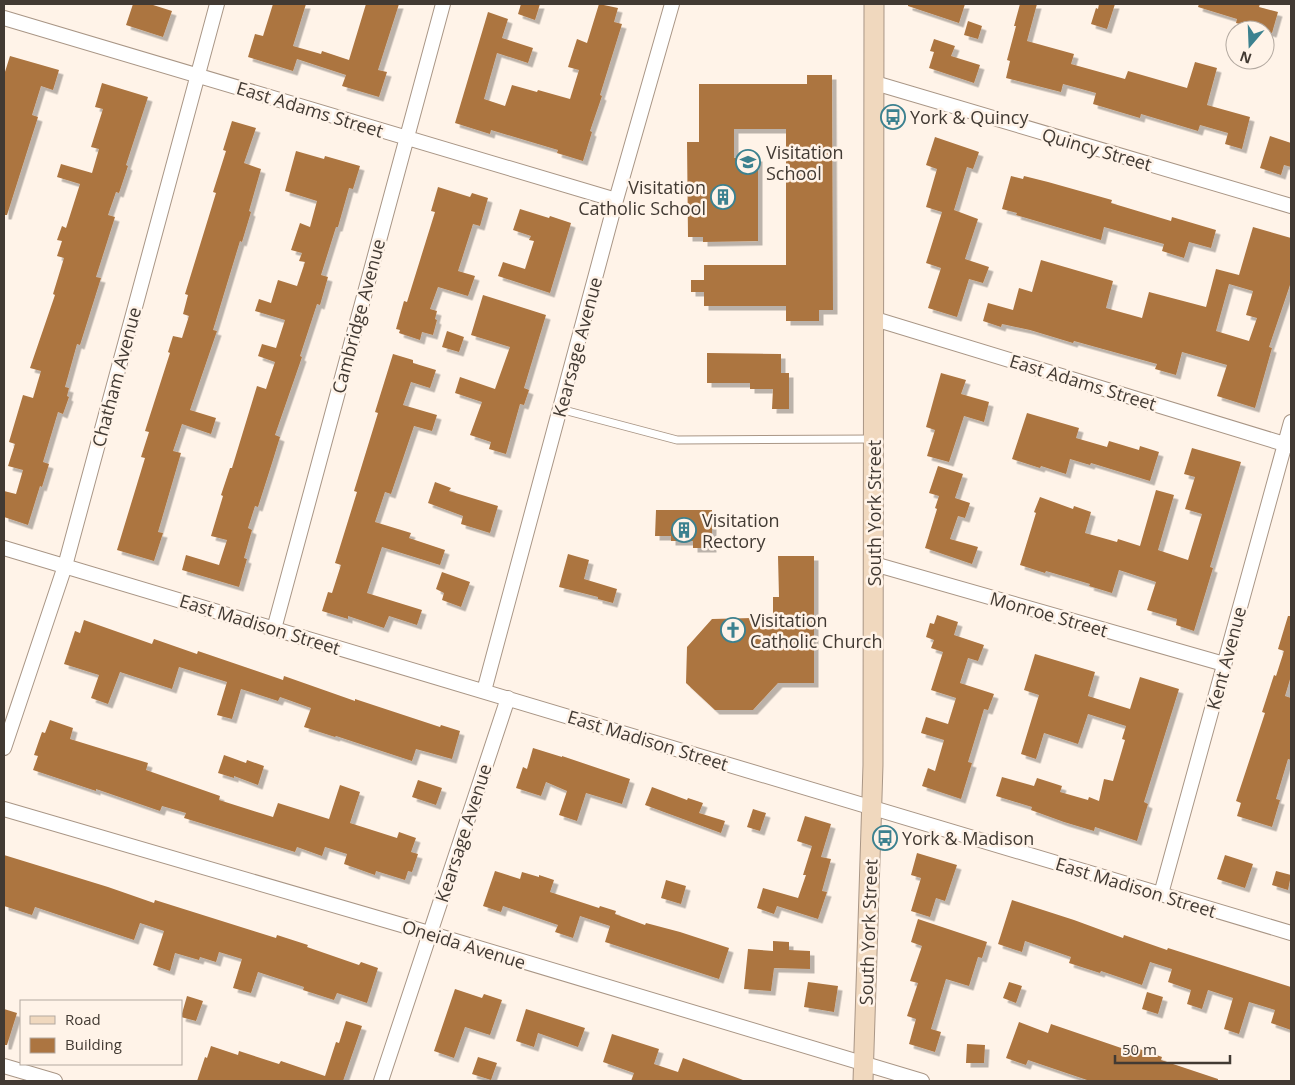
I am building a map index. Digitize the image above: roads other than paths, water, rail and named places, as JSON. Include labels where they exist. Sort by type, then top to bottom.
[{"type":"main road","name":"South York Street","points":[[864,1072],[871,808],[874,564],[874,4]]},
{"type":"street","name":"Chatham Avenue","points":[[4,748],[64,566],[217,4]]},
{"type":"street","name":"Cambridge Avenue","points":[[274,629],[443,4]]},
{"type":"street","name":"Kearsage Avenue","points":[[484,691],[616,200],[672,4]]},
{"type":"street","name":"East Adams Street","points":[[4,18],[616,200]]},
{"type":"street","name":"Quincy Street","points":[[874,83],[1291,206]]},
{"type":"street","name":"East Adams Street","points":[[875,319],[1288,445]]},
{"type":"street","name":"Kent Avenue","points":[[1161,894],[1224,664],[1288,445],[1291,422]]},
{"type":"street","name":"East Madison Street","points":[[4,548],[1291,933]]},
{"type":"street","name":"Monroe Street","points":[[874,564],[1224,664]]},
{"type":"street","name":"Kearsage Avenue","points":[[381,1081],[508,698]]},
{"type":"street","name":"Oneida Avenue","points":[[4,809],[430,933],[864,1072],[922,1081]]},
{"type":"street","points":[[4,1066],[55,1081]]},
{"type":"lane","points":[[560,409],[678,440],[874,439]]},
{"type":"place","name":"York & Quincy","points":[[893,117]]},
{"type":"place","name":"Visitation School","points":[[748,162]]},
{"type":"place","name":"Visitation Catholic School","points":[[723,197]]},
{"type":"place","name":"Visitation Rectory","points":[[684,530]]},
{"type":"place","name":"Visitation Catholic Church","points":[[733,630]]},
{"type":"place","name":"York & Madison","points":[[885,838]]}]
